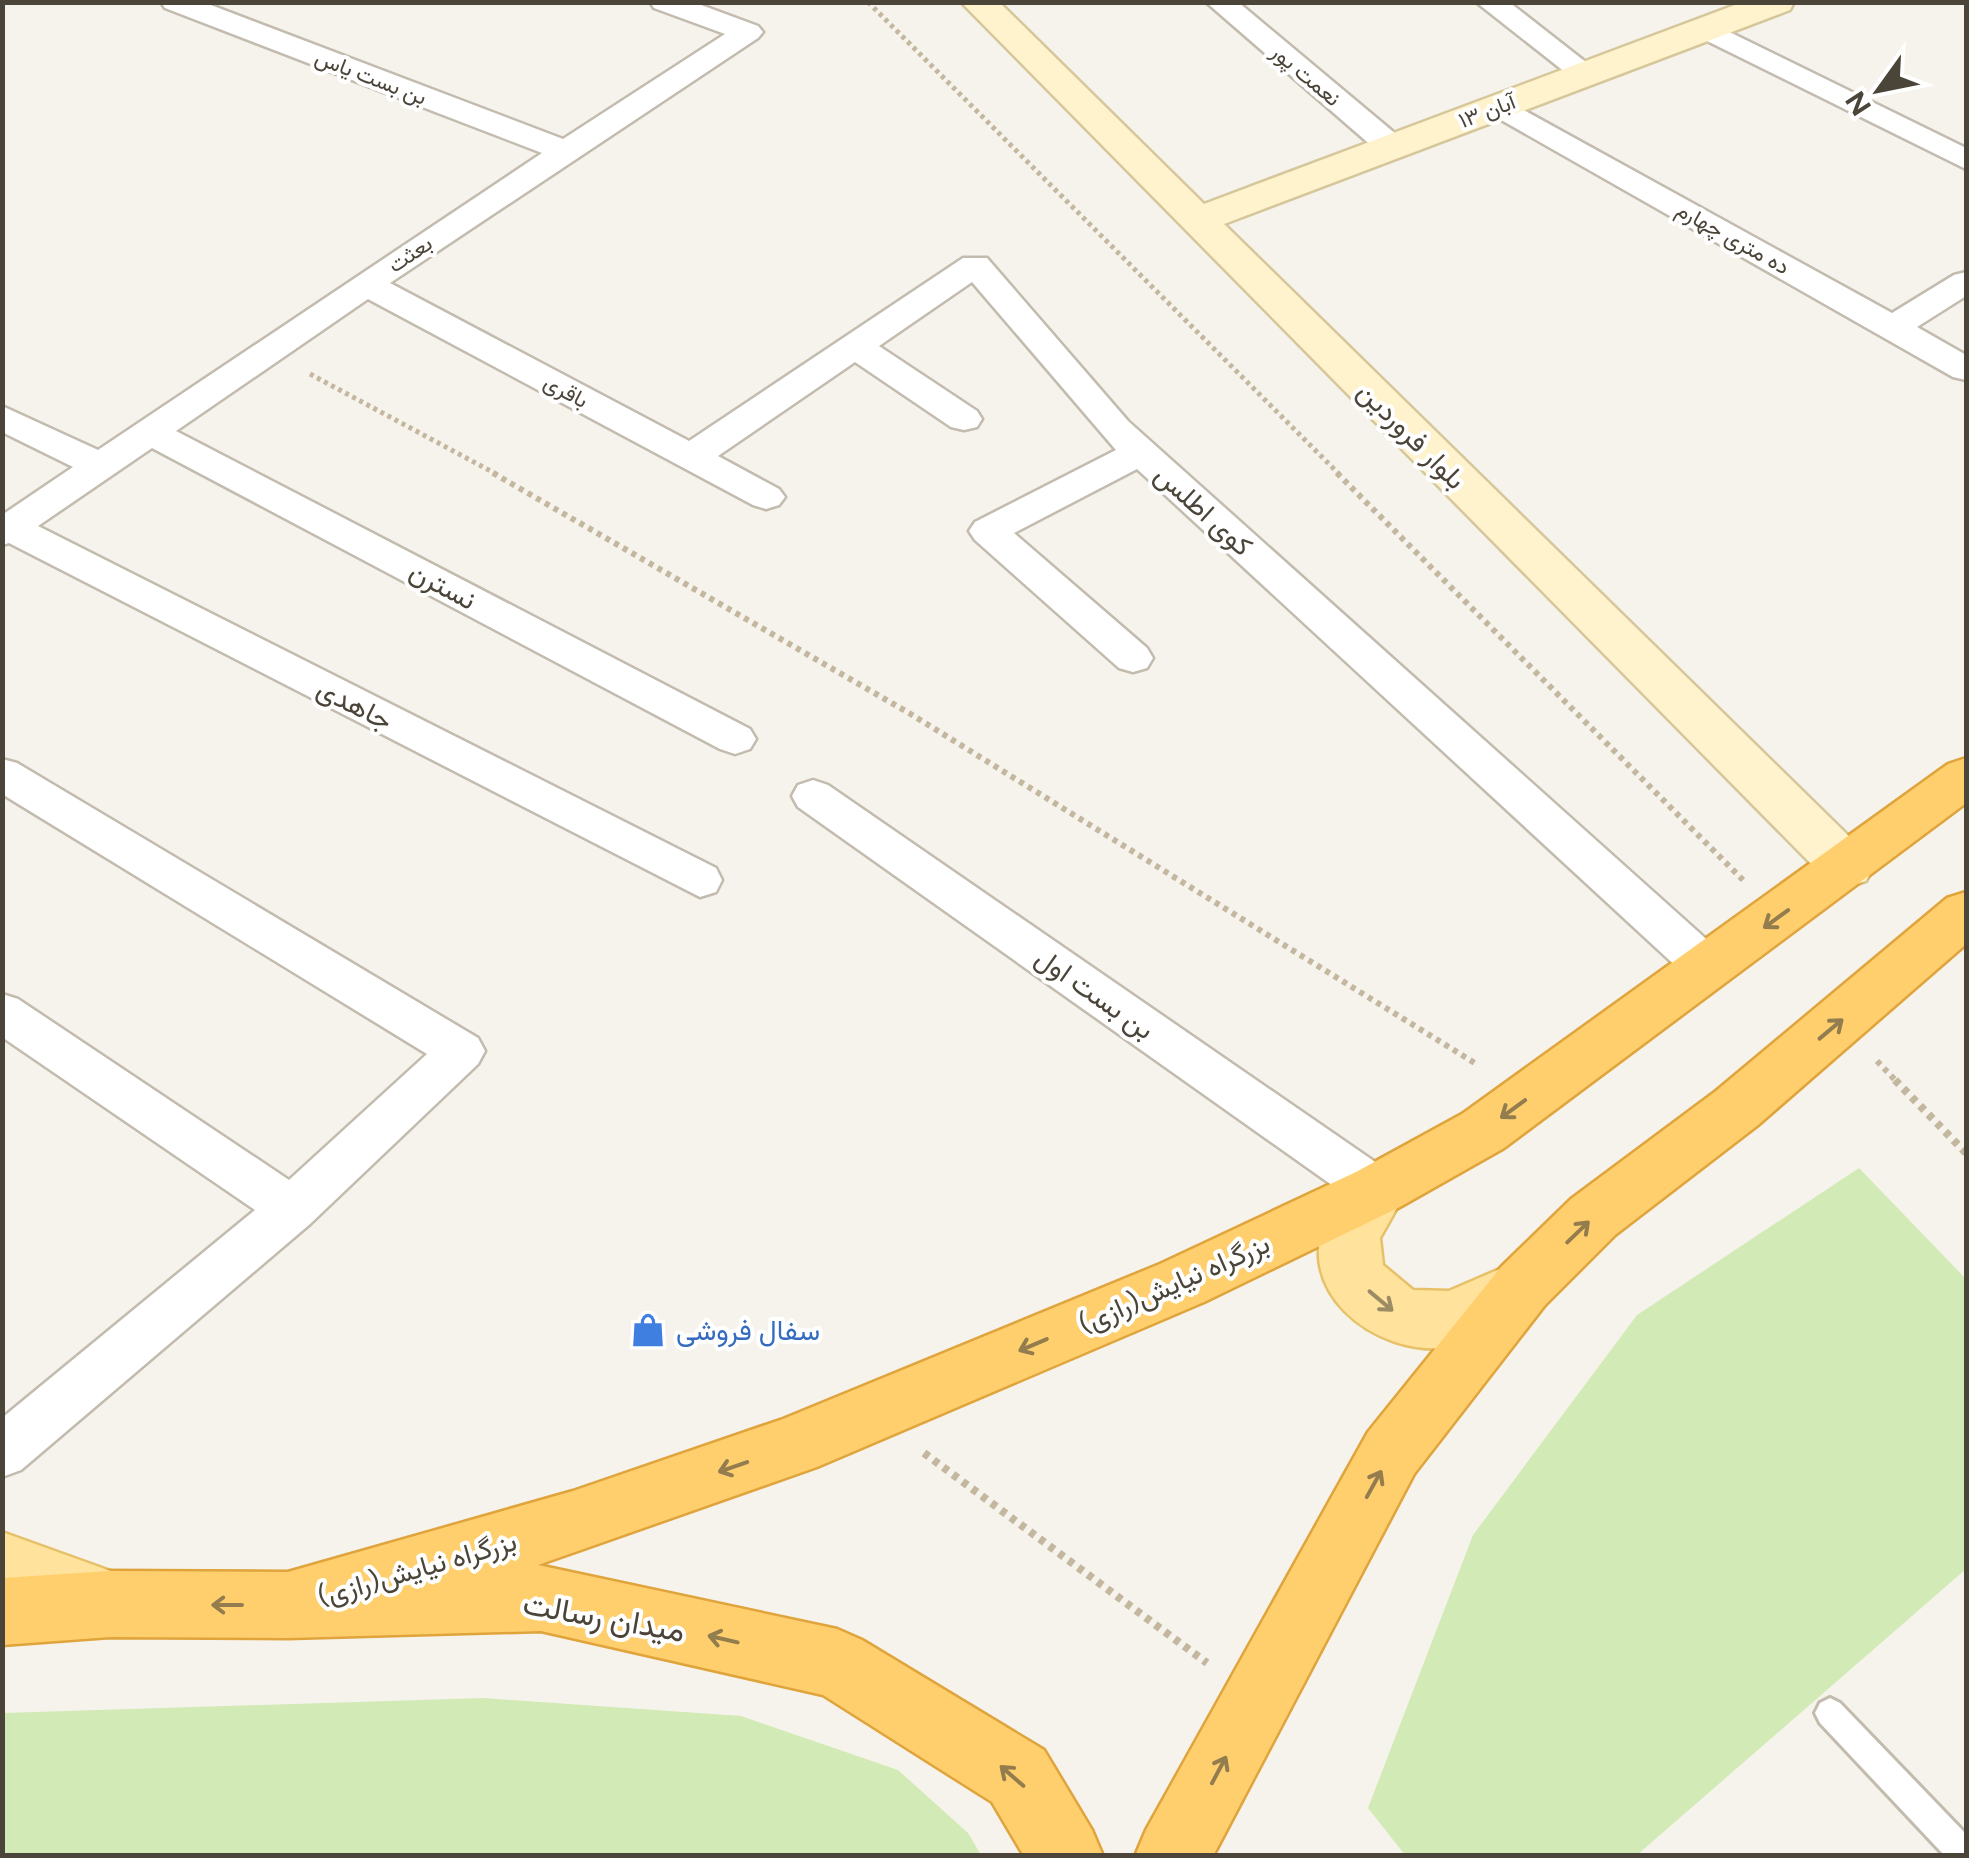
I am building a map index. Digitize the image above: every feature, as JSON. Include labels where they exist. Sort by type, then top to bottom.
[{"type":"highway","name":"بزرگراه نیایش(رازی)","points":[[288,1605],[573,1523],[794,1446],[1182,1282],[1377,1190],[1484,1131],[1966,777]]},
{"type":"highway","points":[[1172,1856],[1390,1453],[1523,1286],[1593,1217],[1737,1108],[1964,920]]},
{"type":"highway","name":"میدان رسالت","points":[[2,1612],[110,1604],[288,1605],[541,1598],[837,1664],[1018,1776],[1066,1856]]},
{"type":"main road","name":"بلوار فروردین","points":[[978,2],[1846,867]]},
{"type":"main road","name":"۱۳ آبان","points":[[1197,220],[1777,2]]},
{"type":"main road","points":[[1377,1190],[1349,1234],[1353,1278],[1400,1317],[1454,1319],[1523,1286]]},
{"type":"main road","points":[[2,1564],[110,1604]]},
{"type":"street","name":"بن بست یاس","points":[[175,2],[566,151]]},
{"type":"street","name":"بعثت","points":[[6,530],[266,351],[748,32],[664,2]]},
{"type":"street","name":"نعمت پور","points":[[1220,2],[1392,147]]},
{"type":"street","points":[[1490,2],[1586,74]]},
{"type":"street","points":[[1705,30],[1966,160]]},
{"type":"street","name":"ده متری چهارم","points":[[1500,106],[1966,369]]},
{"type":"street","name":"کوی اطلس","points":[[691,457],[975,264],[1115,429],[1708,968]]},
{"type":"street","points":[[1892,327],[1966,282]]},
{"type":"street","name":"باقری","points":[[366,284],[766,497]]},
{"type":"street","points":[[855,346],[964,419]]},
{"type":"street","points":[[2,417],[101,466]]},
{"type":"street","name":"نسترن","points":[[150,432],[736,739]]},
{"type":"street","points":[[1133,658],[988,532],[1140,452]]},
{"type":"street","name":"جاهدی","points":[[6,530],[700,880]]},
{"type":"street","points":[[2,774],[462,1050],[292,1208],[2,1452]]},
{"type":"street","name":"بن بست اول","points":[[814,796],[1377,1190]]},
{"type":"street","points":[[2,1012],[292,1208]]},
{"type":"lane","points":[[1830,1712],[1966,1855]]},
{"type":"path","points":[[868,2],[1779,917]]},
{"type":"path","points":[[266,351],[553,506],[909,713],[1530,1097]]},
{"type":"path","points":[[1839,1022],[1966,1153]]},
{"type":"path","points":[[896,1402],[909,1442],[1184,1650],[1260,1694]]},
{"type":"green space","points":[[1859,1168],[1966,1279],[1966,1569],[1637,1855],[1405,1855],[1368,1808],[1473,1535],[1637,1315]]},
{"type":"green space","points":[[483,1698],[741,1716],[898,1770],[968,1833],[981,1855],[3,1855],[3,1713]]},
{"type":"place","name":"سفال فروشی","points":[[648,1330]]}]
